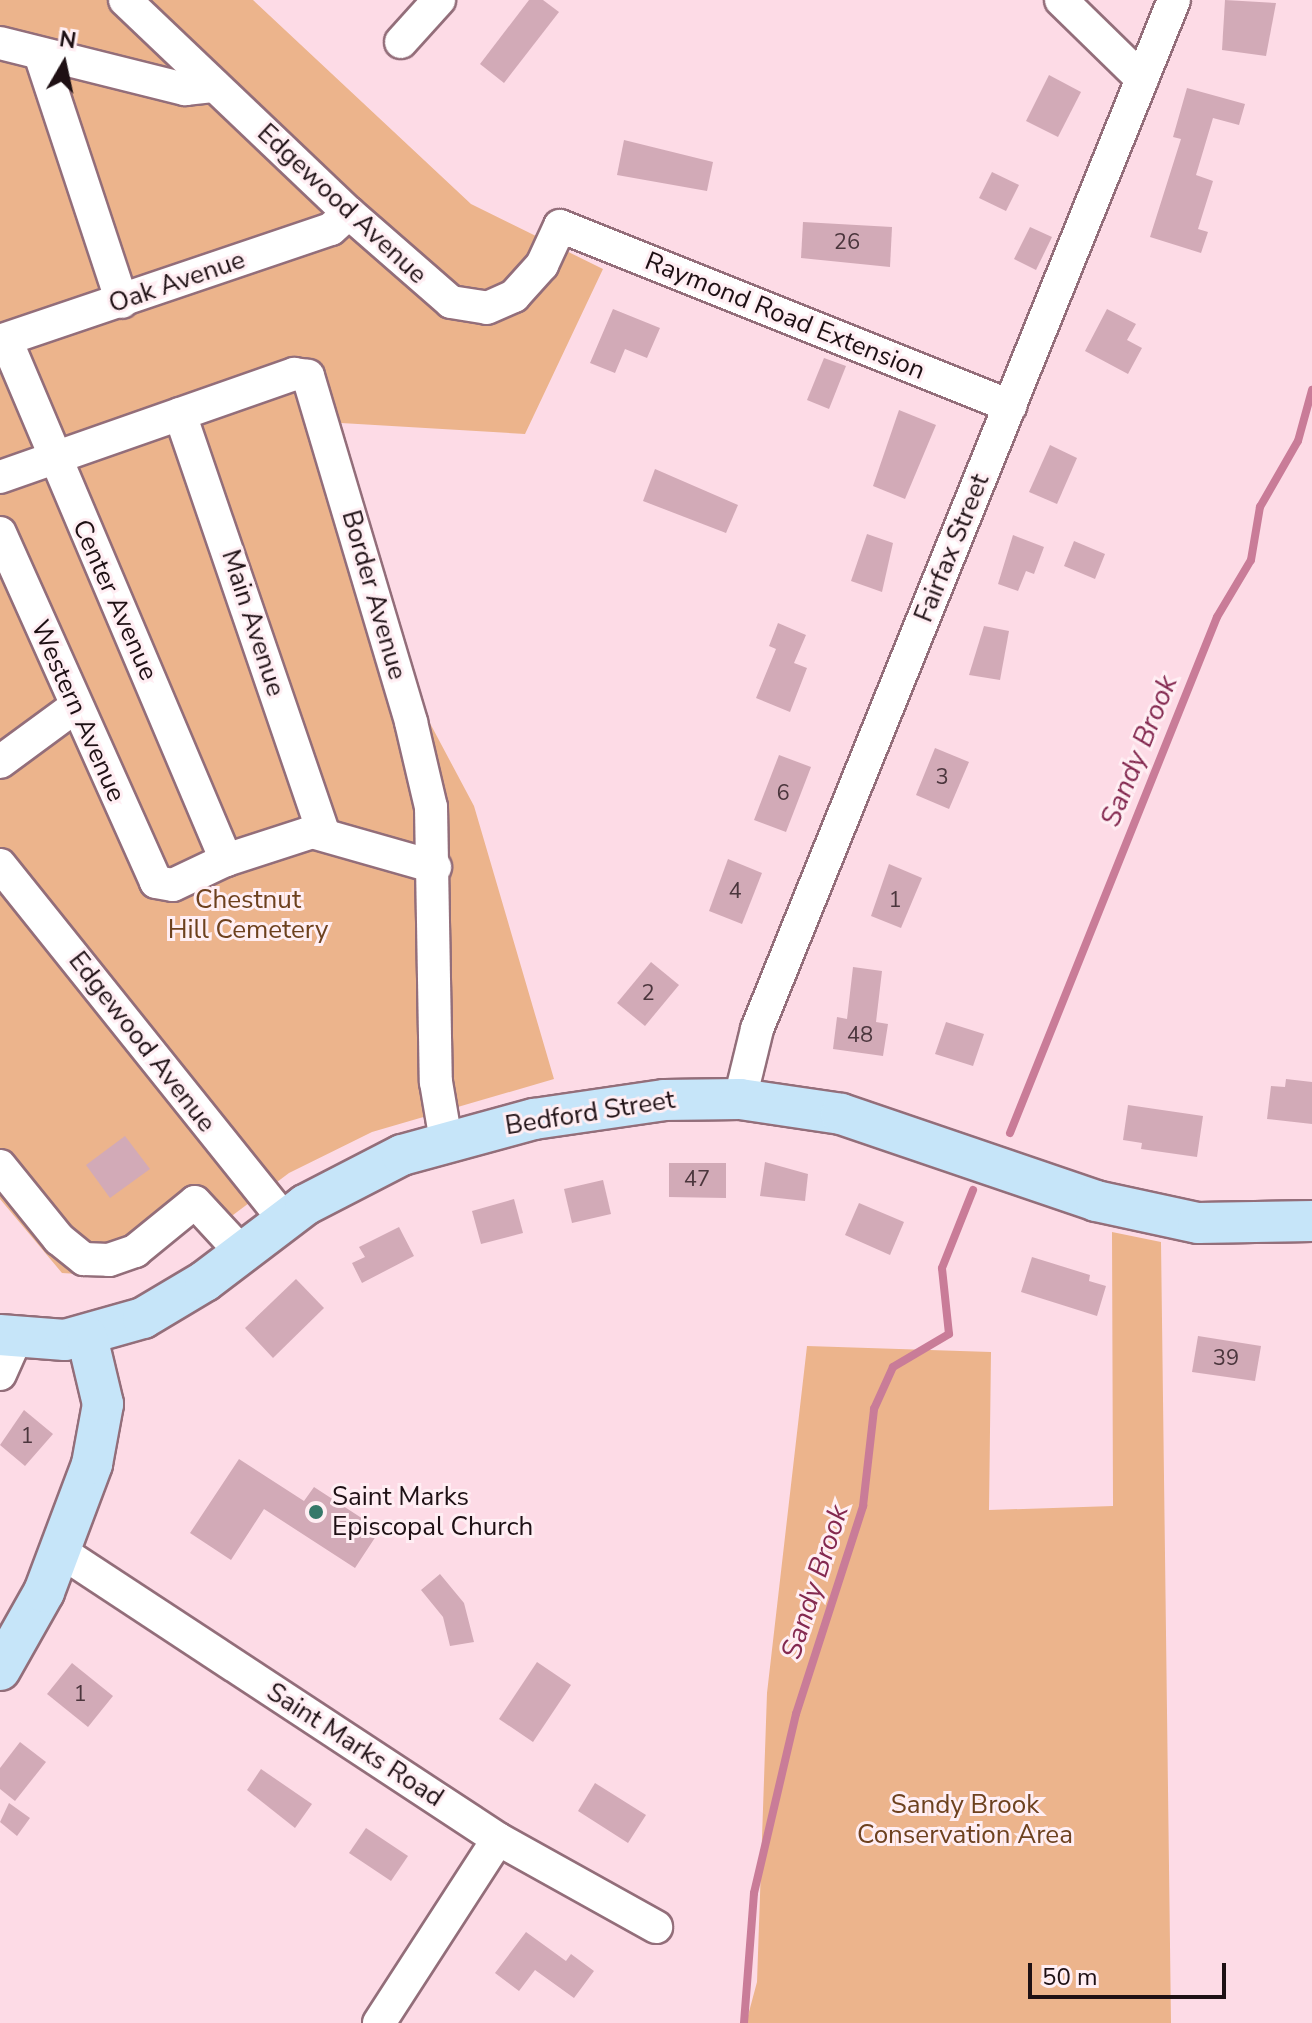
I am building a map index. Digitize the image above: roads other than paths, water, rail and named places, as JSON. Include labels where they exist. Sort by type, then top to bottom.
[{"type":"main road","name":"Bedford Street","points":[[8,1336],[87,1337],[172,1302],[284,1220],[359,1175],[446,1141],[623,1103],[740,1099],[807,1107],[886,1126],[1061,1190],[1145,1213],[1198,1223],[1312,1221]]},
{"type":"main road","points":[[0,1670],[44,1592],[101,1420],[102,1398],[87,1337]]},
{"type":"street","name":"Edgewood Avenue","points":[[125,0],[442,297],[478,308],[496,306],[522,290],[542,265],[560,226]]},
{"type":"street","points":[[401,42],[439,0]]},
{"type":"street","points":[[1061,0],[1142,79]]},
{"type":"street","name":"Fairfax Street","points":[[740,1099],[757,1029],[1174,0]]},
{"type":"street","points":[[0,43],[185,89],[215,86]]},
{"type":"street","points":[[40,54],[122,302]]},
{"type":"street","name":"Oak Avenue","points":[[3,340],[331,229],[349,213]]},
{"type":"street","name":"Raymond Road Extension","points":[[560,226],[1010,406]]},
{"type":"street","name":"Center Avenue","points":[[3,340],[226,860]]},
{"type":"street","name":"Border Avenue","points":[[0,477],[294,374],[308,376],[411,722],[431,807],[435,867],[436,1082],[446,1141]]},
{"type":"street","name":"Main Avenue","points":[[180,414],[323,832]]},
{"type":"street","name":"Western Avenue","points":[[0,533],[152,877],[161,885],[173,885],[226,860]]},
{"type":"street","points":[[0,762],[75,707]]},
{"type":"street","points":[[226,860],[299,833],[323,832],[435,867]]},
{"type":"street","name":"Edgewood Avenue","points":[[0,865],[284,1220]]},
{"type":"street","points":[[0,1166],[68,1249],[84,1259],[109,1260],[135,1251],[195,1202],[242,1253]]},
{"type":"street","points":[[0,1374],[8,1336]]},
{"type":"street","name":"Saint Marks Road","points":[[60,1551],[498,1839],[656,1927]]},
{"type":"street","points":[[379,2023],[498,1839]]},
{"type":"waterway","name":"Sandy Brook","points":[[1010,1133],[1217,617],[1251,560],[1260,507],[1298,441],[1312,390]]},
{"type":"waterway","name":"Sandy Brook","points":[[744,2023],[754,1893],[796,1714],[863,1506],[874,1409],[893,1367],[949,1334],[942,1268],[973,1190]]},
{"type":"place","name":"Saint Marks Episcopal Church","points":[[316,1512]]},
{"type":"park label","name":"Chestnut Hill Cemetery","points":[[248,915]]},
{"type":"park label","name":"Sandy Brook Conservation Area","points":[[965,1820]]}]
